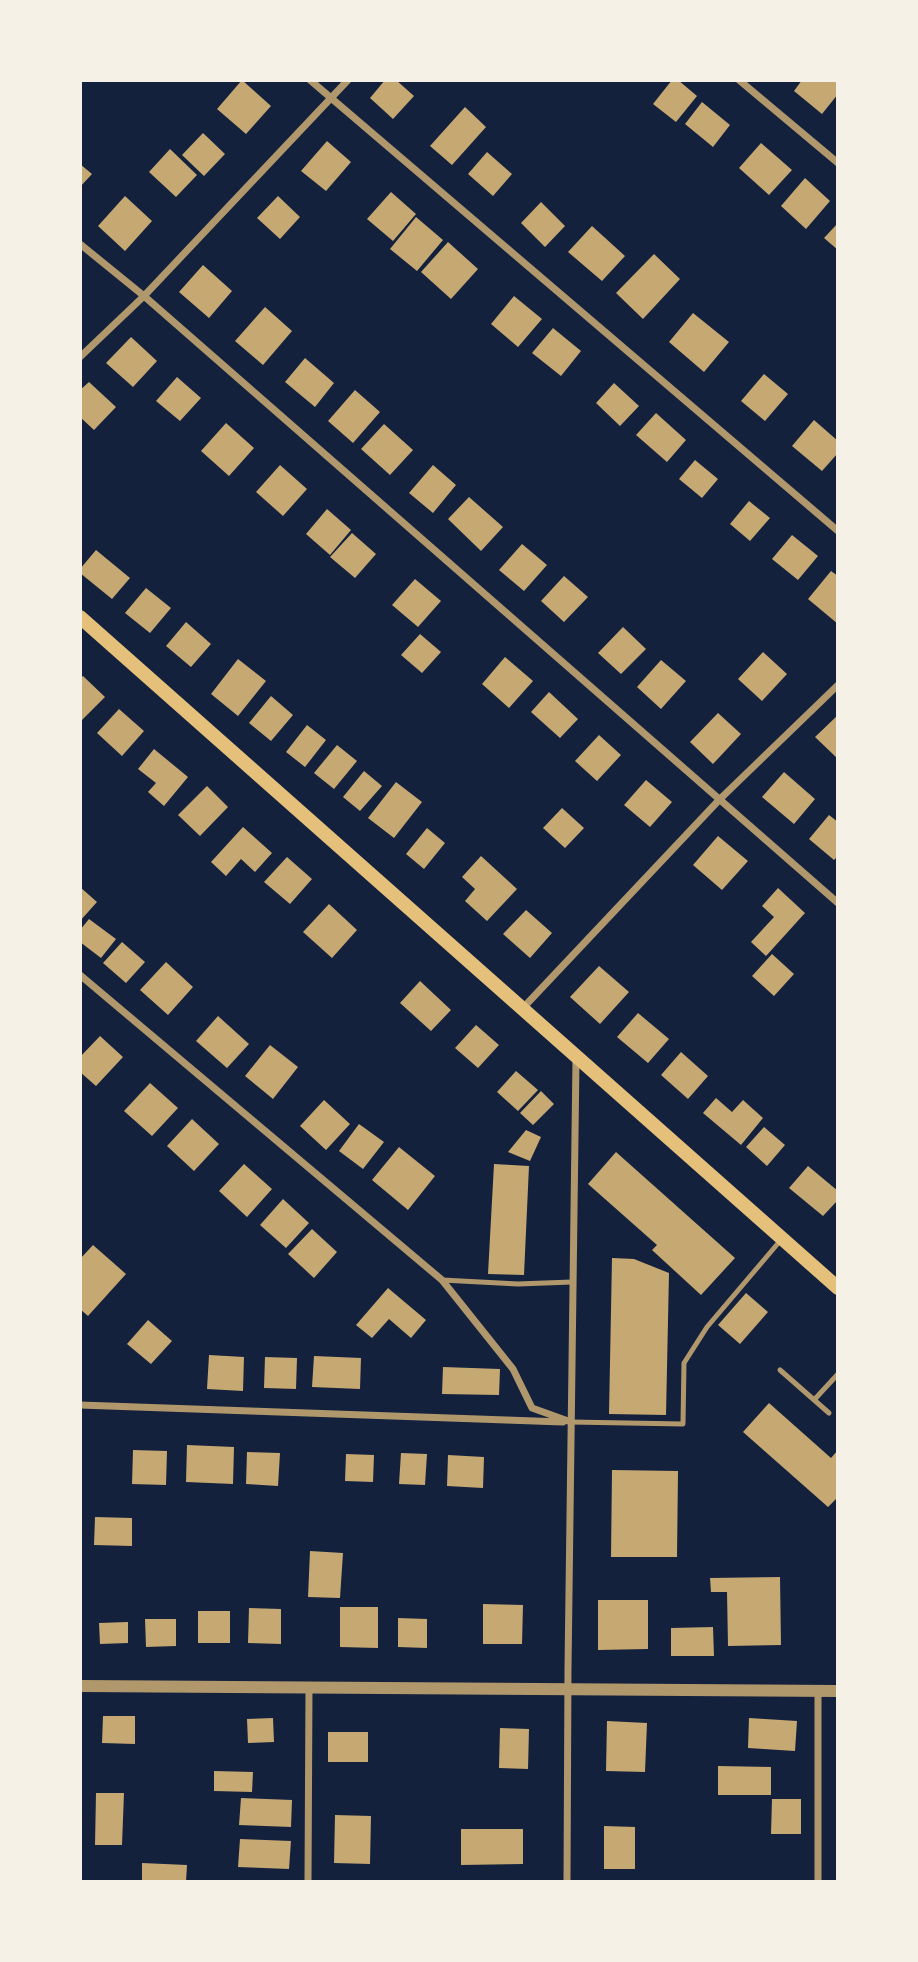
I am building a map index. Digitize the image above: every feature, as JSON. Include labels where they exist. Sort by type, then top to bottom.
[{"type":"main road","points":[[80,617],[576,1059],[838,1288]]},
{"type":"street","points":[[310,80],[838,531]]},
{"type":"street","points":[[80,357],[144,296],[348,80]]},
{"type":"street","points":[[739,80],[838,163]]},
{"type":"street","points":[[80,244],[144,296],[838,903]]},
{"type":"street","points":[[522,1009],[720,799],[838,685]]},
{"type":"street","points":[[80,975],[442,1280],[513,1368],[532,1408],[571,1422]]},
{"type":"street","points":[[567,1881],[567,1688],[576,1059]]},
{"type":"street","points":[[80,1405],[571,1422]]},
{"type":"street","points":[[80,1686],[838,1691]]},
{"type":"street","points":[[308,1881],[309,1688]]},
{"type":"street","points":[[818,1691],[818,1881]]},
{"type":"lane","points":[[571,1422],[683,1424],[684,1363],[707,1327],[782,1238]]},
{"type":"lane","points":[[442,1280],[518,1284],[572,1282]]},
{"type":"lane","points":[[780,1370],[829,1413]]},
{"type":"lane","points":[[814,1400],[838,1374]]},
{"type":"building","points":[[242,80],[271,106],[246,134],[217,109]]},
{"type":"building","points":[[385,80],[396,80],[414,96],[393,119],[370,98]]},
{"type":"building","points":[[672,80],[678,80],[697,96],[676,122],[653,104]]},
{"type":"building","points":[[802,80],[838,80],[838,94],[822,114],[794,91]]},
{"type":"building","points":[[702,102],[730,125],[713,147],[685,124]]},
{"type":"building","points":[[465,107],[486,127],[452,165],[430,146]]},
{"type":"building","points":[[203,133],[225,154],[204,176],[182,155]]},
{"type":"building","points":[[327,141],[351,162],[326,191],[301,171]]},
{"type":"building","points":[[761,143],[792,170],[769,195],[739,168]]},
{"type":"building","points":[[170,149],[197,175],[176,197],[149,172]]},
{"type":"building","points":[[487,152],[512,174],[493,196],[468,174]]},
{"type":"building","points":[[80,164],[92,174],[80,187]]},
{"type":"building","points":[[805,178],[830,201],[806,229],[781,206]]},
{"type":"building","points":[[391,192],[416,214],[393,241],[367,219]]},
{"type":"building","points":[[125,196],[152,221],[125,251],[98,226]]},
{"type":"building","points":[[278,196],[300,217],[280,239],[257,218]]},
{"type":"building","points":[[541,202],[565,226],[545,247],[521,223]]},
{"type":"building","points":[[416,217],[443,240],[417,271],[390,249]]},
{"type":"building","points":[[838,223],[838,250],[824,238]]},
{"type":"building","points":[[592,226],[625,256],[602,281],[568,252]]},
{"type":"building","points":[[448,242],[478,269],[451,299],[421,272]]},
{"type":"building","points":[[654,254],[680,279],[643,319],[616,293]]},
{"type":"building","points":[[203,265],[232,291],[209,318],[179,292]]},
{"type":"building","points":[[514,296],[542,319],[518,347],[491,324]]},
{"type":"building","points":[[265,307],[292,331],[263,365],[235,341]]},
{"type":"building","points":[[693,313],[729,342],[704,372],[669,342]]},
{"type":"building","points":[[553,328],[581,351],[561,376],[532,353]]},
{"type":"building","points":[[131,337],[157,361],[133,387],[106,363]]},
{"type":"building","points":[[305,358],[334,383],[315,407],[285,382]]},
{"type":"building","points":[[764,374],[788,394],[765,421],[741,401]]},
{"type":"building","points":[[177,377],[201,398],[180,421],[156,401]]},
{"type":"building","points":[[89,382],[116,407],[94,430],[80,417],[80,390]]},
{"type":"building","points":[[614,383],[639,406],[620,426],[596,403]]},
{"type":"building","points":[[355,390],[380,412],[353,443],[328,421]]},
{"type":"building","points":[[656,413],[686,440],[667,462],[636,435]]},
{"type":"building","points":[[814,420],[838,441],[838,453],[822,471],[792,446]]},
{"type":"building","points":[[226,423],[254,448],[229,476],[201,451]]},
{"type":"building","points":[[384,424],[413,450],[390,475],[361,449]]},
{"type":"building","points":[[695,460],[718,479],[702,498],[679,479]]},
{"type":"building","points":[[280,465],[307,489],[283,516],[256,492]]},
{"type":"building","points":[[433,465],[456,485],[433,513],[409,493]]},
{"type":"building","points":[[469,497],[503,527],[481,551],[448,519]]},
{"type":"building","points":[[749,501],[770,518],[750,541],[730,524]]},
{"type":"building","points":[[327,509],[351,530],[330,555],[306,534]]},
{"type":"building","points":[[352,533],[376,554],[355,578],[330,557]]},
{"type":"building","points":[[792,535],[818,556],[798,580],[772,559]]},
{"type":"building","points":[[522,544],[547,565],[524,591],[499,570]]},
{"type":"building","points":[[96,550],[130,578],[112,599],[80,573],[80,569]]},
{"type":"building","points":[[831,571],[838,576],[838,624],[808,599]]},
{"type":"building","points":[[564,576],[588,597],[564,622],[541,601]]},
{"type":"building","points":[[415,579],[441,601],[418,627],[392,605]]},
{"type":"building","points":[[146,588],[171,608],[150,633],[125,613]]},
{"type":"building","points":[[186,622],[211,644],[191,667],[166,646]]},
{"type":"building","points":[[623,627],[646,649],[621,674],[598,653]]},
{"type":"building","points":[[420,634],[441,652],[422,673],[401,655]]},
{"type":"building","points":[[763,652],[787,674],[762,701],[738,679]]},
{"type":"building","points":[[505,657],[533,681],[509,708],[482,684]]},
{"type":"building","points":[[238,659],[266,681],[238,716],[211,694]]},
{"type":"building","points":[[661,660],[686,681],[661,709],[637,687]]},
{"type":"building","points":[[83,676],[105,697],[80,722],[80,679]]},
{"type":"building","points":[[549,692],[578,719],[560,738],[531,712]]},
{"type":"building","points":[[271,696],[293,715],[271,741],[249,723]]},
{"type":"building","points":[[119,709],[144,731],[122,756],[97,733]]},
{"type":"building","points":[[718,713],[741,734],[713,764],[690,742]]},
{"type":"building","points":[[838,715],[838,759],[815,737]]},
{"type":"building","points":[[307,725],[326,740],[305,767],[286,752]]},
{"type":"building","points":[[599,735],[621,755],[597,781],[575,761]]},
{"type":"building","points":[[337,745],[357,761],[334,789],[314,773]]},
{"type":"building","points":[[154,749],[188,777],[164,806],[148,792],[156,783],[138,769]]},
{"type":"building","points":[[364,771],[382,786],[360,811],[343,797]]},
{"type":"building","points":[[784,772],[815,799],[794,824],[762,797]]},
{"type":"building","points":[[646,780],[672,802],[650,827],[624,805]]},
{"type":"building","points":[[396,782],[422,802],[394,838],[368,818]]},
{"type":"building","points":[[207,786],[228,807],[200,836],[178,815]]},
{"type":"building","points":[[562,808],[584,828],[565,848],[543,828]]},
{"type":"building","points":[[829,815],[838,822],[838,856],[834,860],[809,839]]},
{"type":"building","points":[[243,827],[272,853],[255,872],[241,859],[226,876],[211,862]]},
{"type":"building","points":[[427,828],[445,843],[424,869],[406,854]]},
{"type":"building","points":[[718,836],[748,861],[722,890],[693,865]]},
{"type":"building","points":[[481,856],[517,889],[487,921],[465,901],[475,889],[462,877]]},
{"type":"building","points":[[287,857],[312,879],[290,904],[264,882]]},
{"type":"building","points":[[80,887],[97,902],[80,921]]},
{"type":"building","points":[[778,888],[805,913],[766,956],[751,942],[774,917],[762,906]]},
{"type":"building","points":[[329,904],[357,930],[332,958],[303,932]]},
{"type":"building","points":[[526,910],[552,933],[530,958],[503,934]]},
{"type":"building","points":[[89,919],[116,939],[101,958],[80,942],[80,930]]},
{"type":"building","points":[[122,942],[145,962],[126,983],[103,963]]},
{"type":"building","points":[[772,954],[794,974],[774,996],[752,976]]},
{"type":"building","points":[[166,962],[193,987],[168,1015],[140,990]]},
{"type":"building","points":[[599,966],[629,992],[600,1024],[570,997]]},
{"type":"building","points":[[420,981],[451,1010],[431,1031],[400,1003]]},
{"type":"building","points":[[638,1013],[669,1039],[648,1063],[617,1037]]},
{"type":"building","points":[[218,1016],[249,1044],[227,1068],[196,1041]]},
{"type":"building","points":[[476,1025],[499,1045],[478,1068],[455,1048]]},
{"type":"building","points":[[100,1036],[123,1057],[96,1086],[80,1072],[80,1057]]},
{"type":"building","points":[[270,1045],[298,1067],[273,1099],[245,1076]]},
{"type":"building","points":[[681,1052],[708,1076],[688,1099],[661,1075]]},
{"type":"building","points":[[516,1071],[538,1090],[518,1111],[497,1092]]},
{"type":"building","points":[[150,1083],[178,1108],[152,1136],[124,1111]]},
{"type":"building","points":[[541,1091],[554,1104],[533,1125],[520,1113]]},
{"type":"building","points":[[716,1098],[732,1112],[743,1100],[763,1118],[741,1145],[703,1113]]},
{"type":"building","points":[[324,1100],[350,1124],[326,1150],[300,1126]]},
{"type":"building","points":[[192,1119],[219,1144],[194,1171],[167,1146]]},
{"type":"building","points":[[359,1124],[384,1142],[363,1169],[339,1151]]},
{"type":"building","points":[[764,1127],[785,1145],[767,1166],[746,1147]]},
{"type":"building","points":[[526,1130],[541,1137],[530,1161],[508,1152]]},
{"type":"building","points":[[399,1147],[435,1176],[408,1210],[372,1180]]},
{"type":"building","points":[[616,1152],[735,1258],[701,1295],[652,1250],[657,1245],[588,1184]]},
{"type":"building","points":[[244,1164],[272,1189],[247,1217],[219,1191]]},
{"type":"building","points":[[494,1164],[529,1166],[524,1275],[488,1274]]},
{"type":"building","points":[[808,1166],[838,1191],[838,1200],[823,1216],[789,1188]]},
{"type":"building","points":[[283,1199],[309,1223],[286,1248],[260,1225]]},
{"type":"building","points":[[312,1229],[337,1252],[314,1278],[288,1254]]},
{"type":"building","points":[[93,1245],[126,1274],[88,1316],[80,1309],[80,1259]]},
{"type":"building","points":[[612,1258],[634,1259],[669,1273],[666,1415],[609,1414]]},
{"type":"building","points":[[388,1288],[426,1320],[411,1338],[389,1319],[372,1338],[356,1325]]},
{"type":"building","points":[[746,1293],[768,1312],[740,1344],[718,1325]]},
{"type":"building","points":[[148,1320],[172,1341],[151,1364],[127,1344]]},
{"type":"building","points":[[209,1355],[244,1357],[243,1391],[207,1389]]},
{"type":"building","points":[[314,1356],[361,1358],[360,1389],[312,1387]]},
{"type":"building","points":[[265,1357],[297,1358],[296,1389],[264,1388]]},
{"type":"building","points":[[443,1367],[500,1369],[499,1395],[442,1394]]},
{"type":"building","points":[[769,1403],[831,1458],[838,1450],[838,1497],[828,1507],[743,1432]]},
{"type":"building","points":[[187,1445],[234,1447],[233,1484],[186,1482]]},
{"type":"building","points":[[133,1450],[167,1451],[166,1485],[132,1484]]},
{"type":"building","points":[[247,1452],[280,1453],[278,1486],[246,1484]]},
{"type":"building","points":[[401,1453],[427,1454],[425,1485],[399,1484]]},
{"type":"building","points":[[346,1454],[374,1455],[373,1482],[345,1481]]},
{"type":"building","points":[[448,1455],[484,1457],[483,1488],[447,1486]]},
{"type":"building","points":[[612,1470],[678,1471],[677,1557],[611,1557]]},
{"type":"building","points":[[95,1517],[132,1518],[132,1546],[94,1545]]},
{"type":"building","points":[[310,1551],[343,1553],[340,1598],[308,1597]]},
{"type":"building","points":[[780,1577],[781,1645],[728,1646],[727,1592],[711,1592],[710,1578]]},
{"type":"building","points":[[598,1600],[648,1600],[648,1649],[598,1650]]},
{"type":"building","points":[[483,1604],[523,1605],[522,1644],[483,1644]]},
{"type":"building","points":[[340,1607],[378,1607],[378,1648],[340,1647]]},
{"type":"building","points":[[249,1608],[281,1609],[281,1644],[248,1643]]},
{"type":"building","points":[[198,1611],[230,1611],[230,1643],[198,1643]]},
{"type":"building","points":[[398,1618],[427,1619],[427,1648],[398,1647]]},
{"type":"building","points":[[145,1619],[176,1619],[176,1646],[146,1647]]},
{"type":"building","points":[[128,1622],[128,1643],[100,1644],[99,1623]]},
{"type":"building","points":[[713,1627],[714,1656],[671,1656],[671,1628]]},
{"type":"building","points":[[103,1716],[135,1716],[135,1744],[102,1743]]},
{"type":"building","points":[[273,1718],[274,1742],[248,1743],[247,1719]]},
{"type":"building","points":[[749,1718],[797,1721],[795,1751],[748,1748]]},
{"type":"building","points":[[607,1721],[647,1723],[645,1772],[606,1771]]},
{"type":"building","points":[[500,1728],[529,1729],[528,1769],[499,1768]]},
{"type":"building","points":[[328,1732],[368,1732],[368,1762],[328,1762]]},
{"type":"building","points":[[718,1766],[771,1767],[771,1795],[718,1795]]},
{"type":"building","points":[[214,1771],[253,1772],[252,1792],[214,1791]]},
{"type":"building","points":[[96,1793],[124,1793],[122,1845],[95,1845]]},
{"type":"building","points":[[241,1798],[292,1800],[291,1827],[239,1825]]},
{"type":"building","points":[[772,1799],[801,1799],[801,1834],[771,1834]]},
{"type":"building","points":[[335,1815],[371,1816],[370,1864],[334,1863]]},
{"type":"building","points":[[604,1826],[635,1827],[635,1869],[604,1869]]},
{"type":"building","points":[[461,1829],[523,1829],[523,1864],[461,1865]]},
{"type":"building","points":[[240,1839],[291,1841],[289,1869],[238,1867]]},
{"type":"building","points":[[142,1863],[187,1865],[186,1882],[142,1882]]}]
